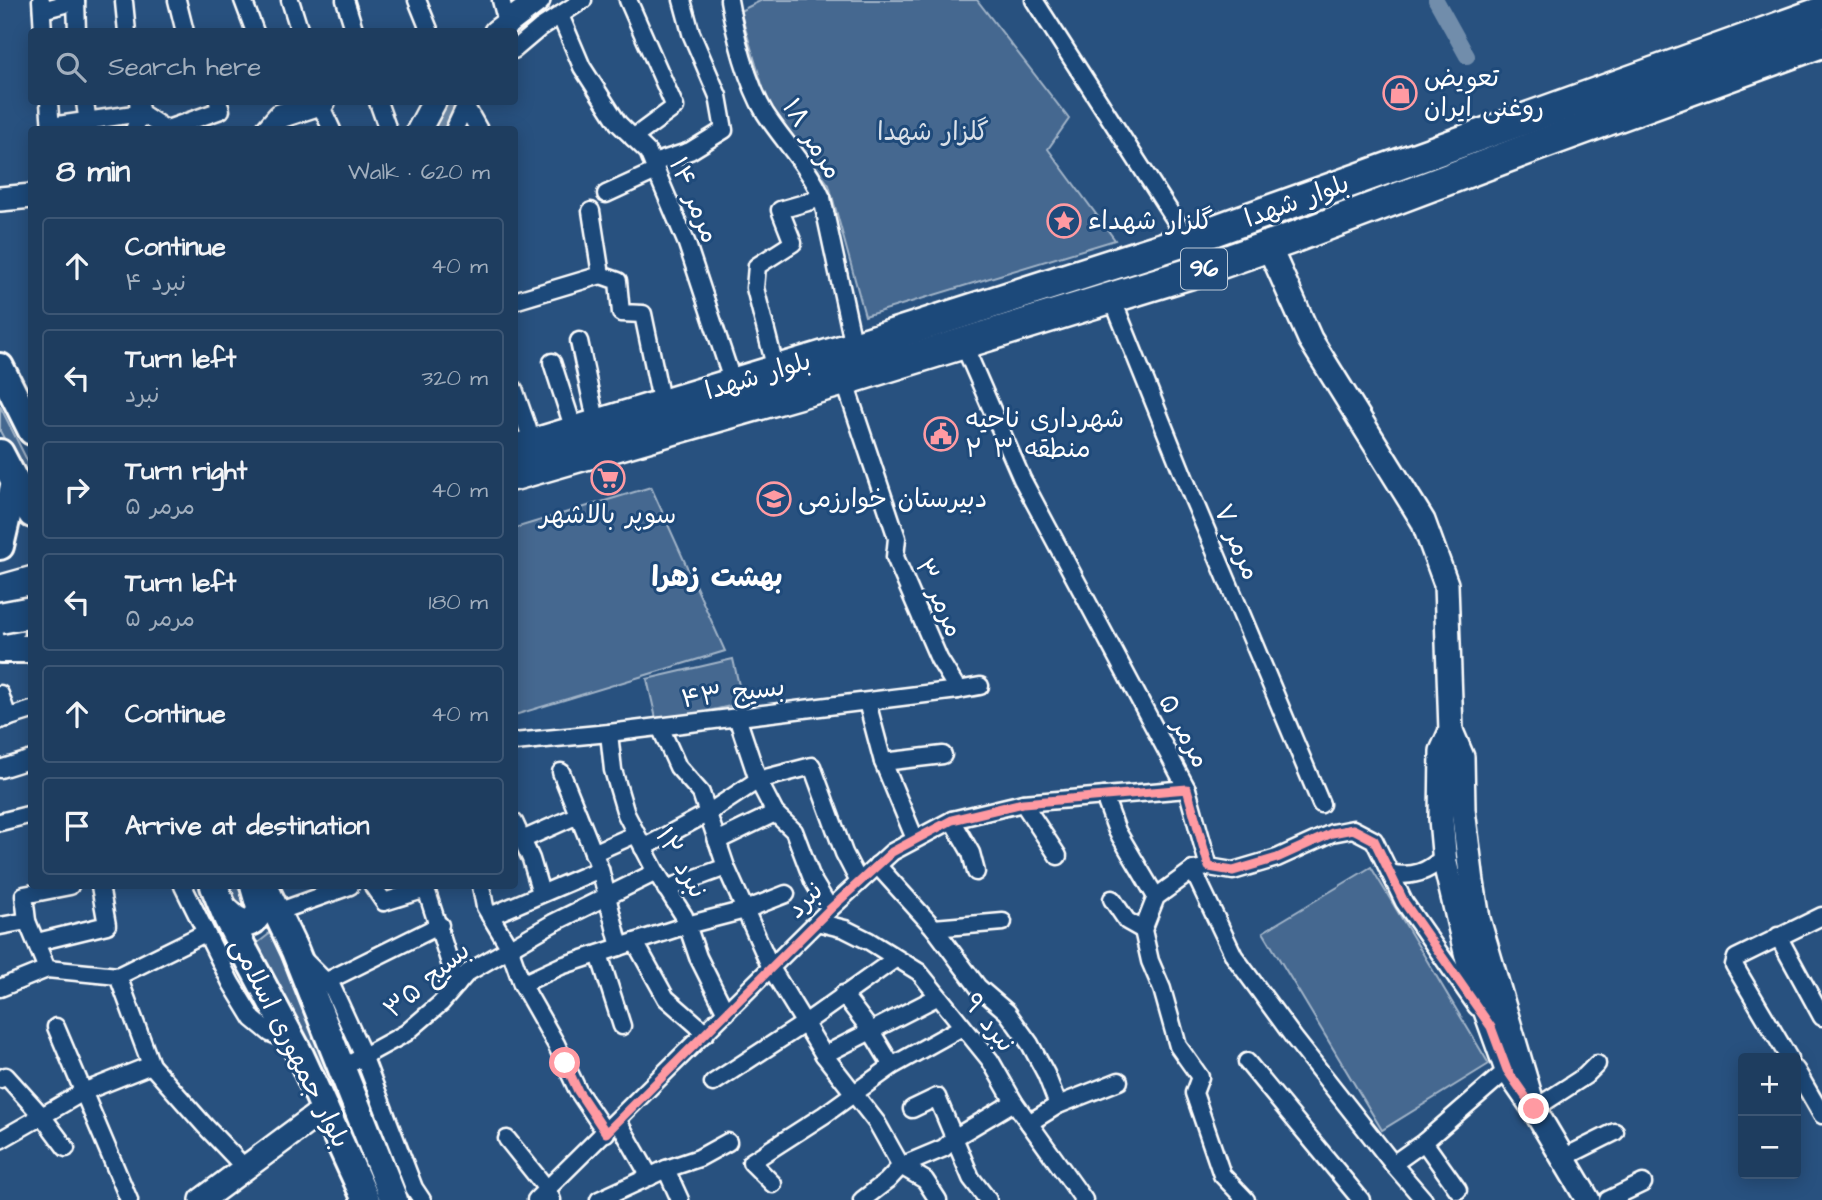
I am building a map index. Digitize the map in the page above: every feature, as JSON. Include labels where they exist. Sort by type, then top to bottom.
[{"type":"highway","name":"بلوار شهدا","points":[[578,438],[844,380],[1269,247],[1536,146],[1765,48],[1822,12]]},
{"type":"highway","points":[[1822,12],[1819,21],[1822,32]]},
{"type":"highway","name":"بلوار شهدا","points":[[578,438],[662,405],[854,347],[1188,240],[1765,48],[1822,42]]},
{"type":"highway","points":[[519,437],[578,438]]},
{"type":"highway","points":[[518,473],[578,438]]},
{"type":"highway","name":"96","points":[[518,492],[550,482],[578,438]]},
{"type":"highway","points":[[0,591],[28,583]]},
{"type":"highway","points":[[0,618],[28,613]]},
{"type":"main road","points":[[502,27],[538,0]]},
{"type":"main road","points":[[275,116],[311,105]]},
{"type":"main road","points":[[421,126],[432,105]]},
{"type":"main road","points":[[0,199],[28,196]]},
{"type":"main road","points":[[1269,247],[1310,339],[1423,521],[1446,584],[1451,731],[1462,757],[1464,810],[1479,919],[1534,1109]]},
{"type":"main road","points":[[0,367],[28,423]]},
{"type":"main road","points":[[0,453],[14,499],[0,546]]},
{"type":"main road","points":[[0,591],[10,613],[13,649]]},
{"type":"main road","points":[[1451,731],[1442,751],[1441,819],[1444,856],[1469,965],[1507,1070],[1534,1109],[1588,1200]]},
{"type":"main road","name":"بلوار جمهوری اسلامی","points":[[215,889],[326,1108],[366,1200]]},
{"type":"main road","points":[[225,910],[245,923],[253,921],[261,911],[255,889]]},
{"type":"main road","name":"بلوار جمهوری اسلامی","points":[[266,889],[352,1062],[394,1200]]},
{"type":"main road","points":[[202,1200],[326,1108]]},
{"type":"street","points":[[177,0],[184,28]]},
{"type":"street","points":[[243,0],[254,28]]},
{"type":"street","points":[[290,0],[299,28]]},
{"type":"street","points":[[345,0],[354,28]]},
{"type":"street","points":[[417,0],[428,28]]},
{"type":"street","points":[[501,0],[502,27]]},
{"type":"street","points":[[518,47],[583,0]]},
{"type":"street","points":[[628,0],[675,107],[633,138]]},
{"type":"street","points":[[606,194],[654,167],[690,151],[724,130],[718,96],[691,33],[682,0]]},
{"type":"street","name":"مرمر ۱۸","points":[[729,0],[748,76],[764,111],[816,184],[822,198],[854,347]]},
{"type":"street","points":[[1034,0],[1188,240]]},
{"type":"street","points":[[44,28],[42,5],[76,1],[76,28]]},
{"type":"street","points":[[124,2],[127,28]]},
{"type":"street","name":"مرمر ۱۴","points":[[560,15],[582,68],[618,123],[648,152],[687,244],[733,383]]},
{"type":"street","points":[[49,105],[51,126]]},
{"type":"street","points":[[85,105],[88,125],[139,107]]},
{"type":"street","points":[[176,126],[221,110],[219,105]]},
{"type":"street","points":[[322,105],[330,126]]},
{"type":"street","points":[[379,105],[387,126]]},
{"type":"street","points":[[456,126],[465,105]]},
{"type":"street","points":[[467,105],[477,126]]},
{"type":"street","points":[[139,107],[163,126]]},
{"type":"street","points":[[135,126],[139,107]]},
{"type":"street","points":[[776,370],[755,288],[757,266],[793,243],[780,210],[822,198]]},
{"type":"street","points":[[591,211],[601,275]]},
{"type":"street","points":[[518,300],[601,275],[618,281],[621,313],[643,314],[662,405]]},
{"type":"street","name":"مرمر ۷","points":[[1112,298],[1185,482],[1321,804]]},
{"type":"street","points":[[578,438],[579,341]]},
{"type":"street","name":"مرمر ۵","points":[[963,343],[1022,479],[1187,789],[1209,867]]},
{"type":"street","points":[[552,362],[578,438]]},
{"type":"street","name":"مرمر ۳","points":[[844,380],[897,538],[895,557],[939,659],[958,690]]},
{"type":"street","points":[[958,690],[980,686]]},
{"type":"street","name":"بسیج ۴۳","points":[[518,742],[958,690]]},
{"type":"street","points":[[0,694],[4,719],[28,711]]},
{"type":"street","points":[[867,702],[883,762],[915,839]]},
{"type":"street","points":[[737,718],[758,780],[775,813],[794,831],[813,881],[830,909]]},
{"type":"street","points":[[660,727],[678,767],[701,793],[726,867],[771,968],[824,1055],[877,1123],[901,1166],[925,1180],[938,1200]]},
{"type":"street","name":"نبرد ۱۲","points":[[609,733],[613,770],[625,814],[687,925],[698,957],[726,1013]]},
{"type":"street","points":[[883,762],[943,755]]},
{"type":"street","points":[[0,769],[28,760]]},
{"type":"street","points":[[593,853],[640,841],[708,813],[758,780],[812,766],[844,853],[859,882]]},
{"type":"street","points":[[561,772],[600,869],[605,897],[628,945],[666,998],[706,1033]]},
{"type":"street","name":"نبرد","points":[[545,1196],[830,909],[892,852],[952,820],[1023,803],[1187,789]]},
{"type":"street","points":[[1104,796],[1117,831],[1156,897]]},
{"type":"street","points":[[1023,803],[1058,856]]},
{"type":"street","points":[[717,841],[775,813]]},
{"type":"street","points":[[0,822],[28,815]]},
{"type":"street","points":[[522,840],[578,816]]},
{"type":"street","points":[[952,820],[971,853],[976,872]]},
{"type":"street","points":[[1247,1200],[1222,1175],[1194,1093],[1200,1077],[1178,1046],[1162,989],[1150,961],[1143,930],[1156,897],[1193,870],[1209,867],[1233,871],[1277,858],[1332,833],[1353,829],[1374,840],[1404,902],[1491,1027]]},
{"type":"street","points":[[518,831],[531,859],[541,893]]},
{"type":"street","points":[[1390,873],[1421,873],[1444,856]]},
{"type":"street","points":[[877,865],[934,928],[978,987],[1007,1012],[1030,1044],[1058,1105]]},
{"type":"street","points":[[666,888],[726,867]]},
{"type":"street","points":[[490,916],[600,869]]},
{"type":"street","points":[[1193,870],[1234,956],[1393,1164],[1424,1200]]},
{"type":"street","name":"بسیج ۳۵","points":[[352,1062],[406,1033],[441,1003],[467,973],[509,947],[656,872]]},
{"type":"street","points":[[47,969],[27,921],[24,895],[55,889]]},
{"type":"street","points":[[37,942],[107,925],[101,889]]},
{"type":"street","points":[[184,889],[205,933],[253,1018],[270,1033],[295,1044]]},
{"type":"street","points":[[277,912],[342,889]]},
{"type":"street","points":[[375,889],[384,902],[426,889],[440,925],[457,985]]},
{"type":"street","points":[[482,889],[485,907],[509,947],[522,984],[556,1044],[578,1091],[606,1133]]},
{"type":"street","points":[[522,984],[561,966],[687,925],[745,910],[786,894]]},
{"type":"street","points":[[1112,899],[1127,921],[1143,930]]},
{"type":"street","points":[[1786,1053],[1734,965],[1736,958],[1822,916]]},
{"type":"street","points":[[0,926],[27,921]]},
{"type":"street","name":"نبرد ۹","points":[[817,922],[845,929],[919,972],[990,1060],[1014,1102],[1084,1200]]},
{"type":"street","points":[[934,928],[1003,922]]},
{"type":"street","points":[[325,982],[440,925]]},
{"type":"street","points":[[0,988],[47,969],[118,976],[205,933]]},
{"type":"street","points":[[1778,936],[1821,1014]]},
{"type":"street","points":[[295,951],[333,989],[352,1062],[422,1200]]},
{"type":"street","points":[[599,954],[622,1026]]},
{"type":"street","points":[[713,1083],[805,1023],[895,958]]},
{"type":"street","points":[[118,976],[151,1065],[246,1169]]},
{"type":"street","points":[[843,994],[871,1031],[892,1066]]},
{"type":"street","points":[[824,1055],[937,997]]},
{"type":"street","points":[[56,1027],[128,1200]]},
{"type":"street","points":[[773,1184],[751,1162],[892,1066],[962,1027]]},
{"type":"street","points":[[1247,1062],[1361,1200]]},
{"type":"street","points":[[1534,1109],[1585,1076],[1597,1064]]},
{"type":"street","points":[[0,1140],[83,1092],[151,1065]]},
{"type":"street","points":[[1393,1164],[1424,1142],[1507,1070]]},
{"type":"street","points":[[0,1079],[6,1076],[66,1148]]},
{"type":"street","points":[[1801,1079],[1822,1115]]},
{"type":"street","points":[[1029,1123],[1058,1105],[1119,1081]]},
{"type":"street","points":[[912,1109],[937,1097],[971,1178],[988,1200]]},
{"type":"street","points":[[862,1200],[887,1181],[901,1166],[944,1148],[954,1138],[1014,1102]]},
{"type":"street","points":[[618,1121],[650,1177]]},
{"type":"street","points":[[1563,1158],[1615,1132]]},
{"type":"street","points":[[507,1139],[545,1196]]},
{"type":"street","points":[[607,1198],[666,1169],[699,1158],[728,1142]]},
{"type":"street","points":[[1424,1142],[1458,1190]]},
{"type":"street","points":[[666,1169],[680,1200]]},
{"type":"street","points":[[1608,1200],[1643,1183]]},
{"type":"green space","name":"گلزار شهدا","points":[[762,0],[977,0],[1069,119],[1048,149],[1115,240],[865,316],[829,185],[767,101],[740,11]]},
{"type":"green space","points":[[0,406],[28,462],[28,482],[0,431]]},
{"type":"green space","points":[[651,487],[725,651],[518,714],[518,527]]},
{"type":"green space","points":[[733,659],[743,703],[657,723],[647,679]]},
{"type":"green space","points":[[1371,867],[1489,1064],[1382,1130],[1263,932]]},
{"type":"green space","points":[[226,889],[242,889],[248,907],[242,913]]},
{"type":"green space","points":[[273,920],[383,1200],[375,1200],[248,940],[259,942],[268,935]]},
{"type":"waterway","points":[[1436,0],[1467,56]]},
{"type":"waterway","points":[[437,126],[448,105]]},
{"type":"place","name":"تعویض روغنی ایران","points":[[1400,93]]},
{"type":"place","name":"گلزار شهداء","points":[[1064,221]]},
{"type":"place","name":"شهرداری ناحیه ۲ منطقه ۳","points":[[941,434]]},
{"type":"place","name":"سوپر بالاشهر","points":[[608,478]]},
{"type":"place","name":"دبیرستان خوارزمی","points":[[774,499]]},
{"type":"district","name":"بهشت زهرا","points":[[717,577]]},
{"type":"route","points":[[565,1063],[578,1091],[606,1133],[830,909],[892,852],[952,820],[970,814],[1023,803],[1187,789],[1209,867],[1233,871],[1277,858],[1332,833],[1353,829],[1374,840],[1404,902],[1491,1027],[1507,1070],[1534,1109]]}]
